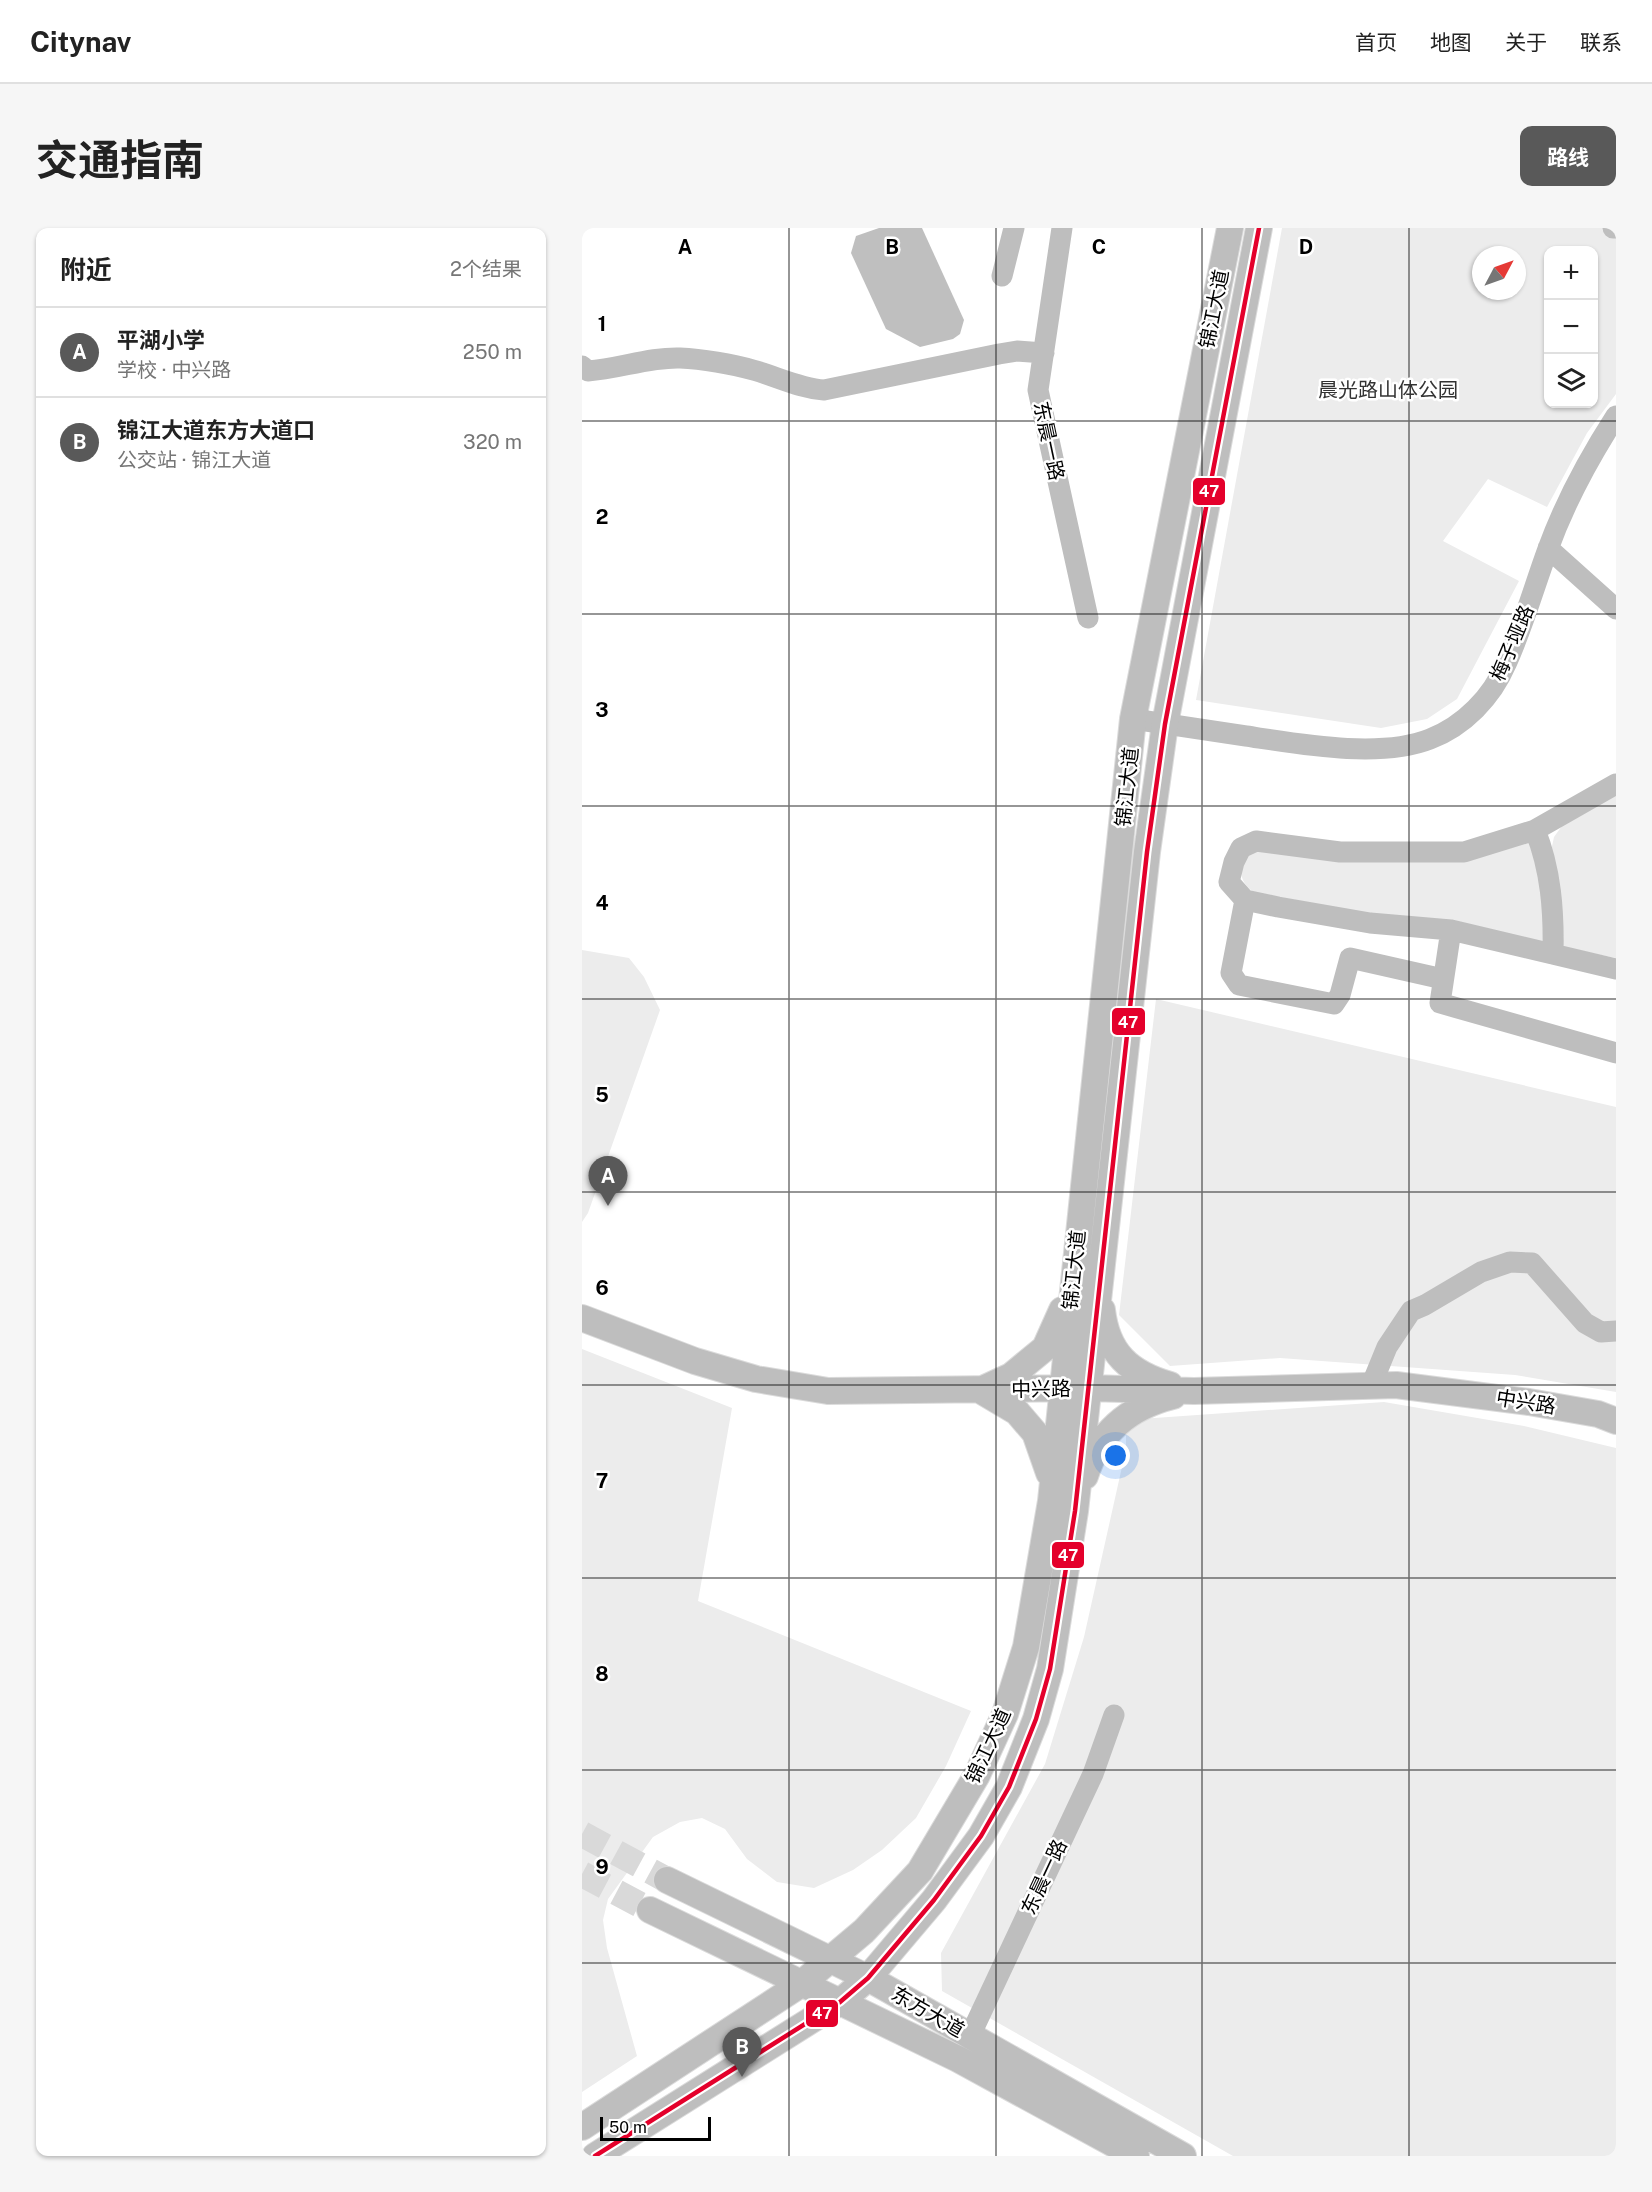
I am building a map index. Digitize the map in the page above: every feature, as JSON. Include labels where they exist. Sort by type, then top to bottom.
[{"type":"main road","name":"锦江大道","points":[[582,2127],[801,1984],[864,1931],[920,1871],[978,1775],[1005,1714],[1026,1647],[1051,1501],[1072,1283],[1133,718],[1230,228]]},
{"type":"main road","name":"锦江大道","points":[[595,2156],[840,2002],[868,1978],[934,1900],[981,1836],[1009,1787],[1036,1719],[1050,1669],[1075,1511],[1147,852],[1165,724],[1259,228]]},
{"type":"main road","points":[[980,1390],[1011,1376],[1045,1348],[1072,1283]]},
{"type":"main road","points":[[1099,1290],[1106,1335],[1120,1359],[1136,1371],[1159,1382],[1194,1391]]},
{"type":"main road","name":"中兴路","points":[[582,1318],[695,1361],[756,1379],[828,1391],[1088,1388],[1194,1391],[1396,1385],[1529,1401],[1598,1414],[1616,1421]]},
{"type":"main road","points":[[980,1390],[1017,1412],[1035,1433],[1049,1471],[1051,1501]]},
{"type":"main road","points":[[1075,1511],[1089,1466],[1103,1439],[1114,1425],[1136,1410],[1160,1399],[1194,1391]]},
{"type":"main road","name":"东方大道","points":[[667,1880],[868,1978],[1183,2156]]},
{"type":"main road","name":"东方大道","points":[[650,1910],[958,2060],[1136,2156]]},
{"type":"street","points":[[1002,276],[1014,228]]},
{"type":"street","name":"东晨一路","points":[[1062,228],[1038,390],[1088,618]]},
{"type":"street","points":[[582,366],[588,371],[608,370],[658,359],[681,358],[753,370],[806,388],[825,390],[999,354],[1017,351],[1044,353]]},
{"type":"street","name":"梅子垭路","points":[[1133,718],[1287,742],[1367,749],[1393,747],[1428,740],[1449,731],[1486,698],[1505,667],[1569,497],[1616,416]]},
{"type":"street","points":[[1548,548],[1616,609]]},
{"type":"street","points":[[1616,784],[1535,830],[1464,852],[1340,852],[1256,841],[1241,848],[1234,862],[1229,882],[1245,900],[1370,923],[1451,930],[1616,969]]},
{"type":"street","points":[[1535,830],[1545,855],[1550,884],[1554,921],[1553,954]]},
{"type":"street","points":[[1245,900],[1231,973],[1239,985],[1334,1004],[1340,995],[1350,958],[1443,979]]},
{"type":"street","points":[[1451,930],[1440,1003],[1616,1053]]},
{"type":"street","points":[[1371,1386],[1387,1347],[1411,1311],[1481,1272],[1510,1262],[1532,1263],[1585,1323],[1601,1332],[1616,1331]]},
{"type":"street","name":"东晨一路","points":[[970,2036],[1093,1774],[1114,1715]]},
{"type":"green space","name":"晨光路山体公园","points":[[1282,228],[1616,228],[1616,394],[1587,433],[1547,507],[1488,479],[1443,541],[1519,581],[1457,699],[1427,719],[1381,728],[1196,700]]},
{"type":"green space","points":[[1616,786],[1616,958],[1562,947],[1551,851],[1554,837],[1564,823]]},
{"type":"green space","points":[[1530,838],[1547,909],[1546,946],[1253,892],[1242,879],[1241,861],[1257,848],[1357,860]]},
{"type":"green space","points":[[582,950],[629,958],[644,977],[660,1010],[588,1213],[582,1222]]},
{"type":"green space","points":[[1156,999],[1616,1107],[1616,1392],[1515,1375],[1280,1358],[1170,1366],[1119,1315]]},
{"type":"green space","points":[[582,1349],[732,1408],[698,1601],[971,1711],[946,1766],[916,1818],[882,1850],[853,1870],[814,1888],[777,1882],[747,1859],[725,1829],[702,1818],[680,1822],[653,1837],[608,1899],[603,1920],[607,1948],[637,2056],[582,2092]]},
{"type":"green space","points":[[1384,1402],[1524,1426],[1616,1448],[1616,2156],[1233,2156],[942,1991],[941,1953],[1045,1764],[1084,1637],[1126,1449],[1126,1420]]},
{"type":"shaded area","points":[[879,228],[922,228],[964,320],[960,334],[953,339],[920,347],[886,329],[851,253],[856,236]]},
{"type":"tunnel","points":[[582,1834],[667,1880]]},
{"type":"tunnel","points":[[582,1874],[650,1910]]},
{"type":"transit line","name":"47","points":[[595,2156],[840,2002],[868,1978],[934,1900],[981,1836],[1009,1787],[1036,1719],[1050,1669],[1075,1511],[1147,852],[1165,724],[1259,228]]},
{"type":"place","name":"平湖小学","points":[[608,1206]]},
{"type":"place","name":"锦江大道东方大道口","points":[[742,2077]]}]
